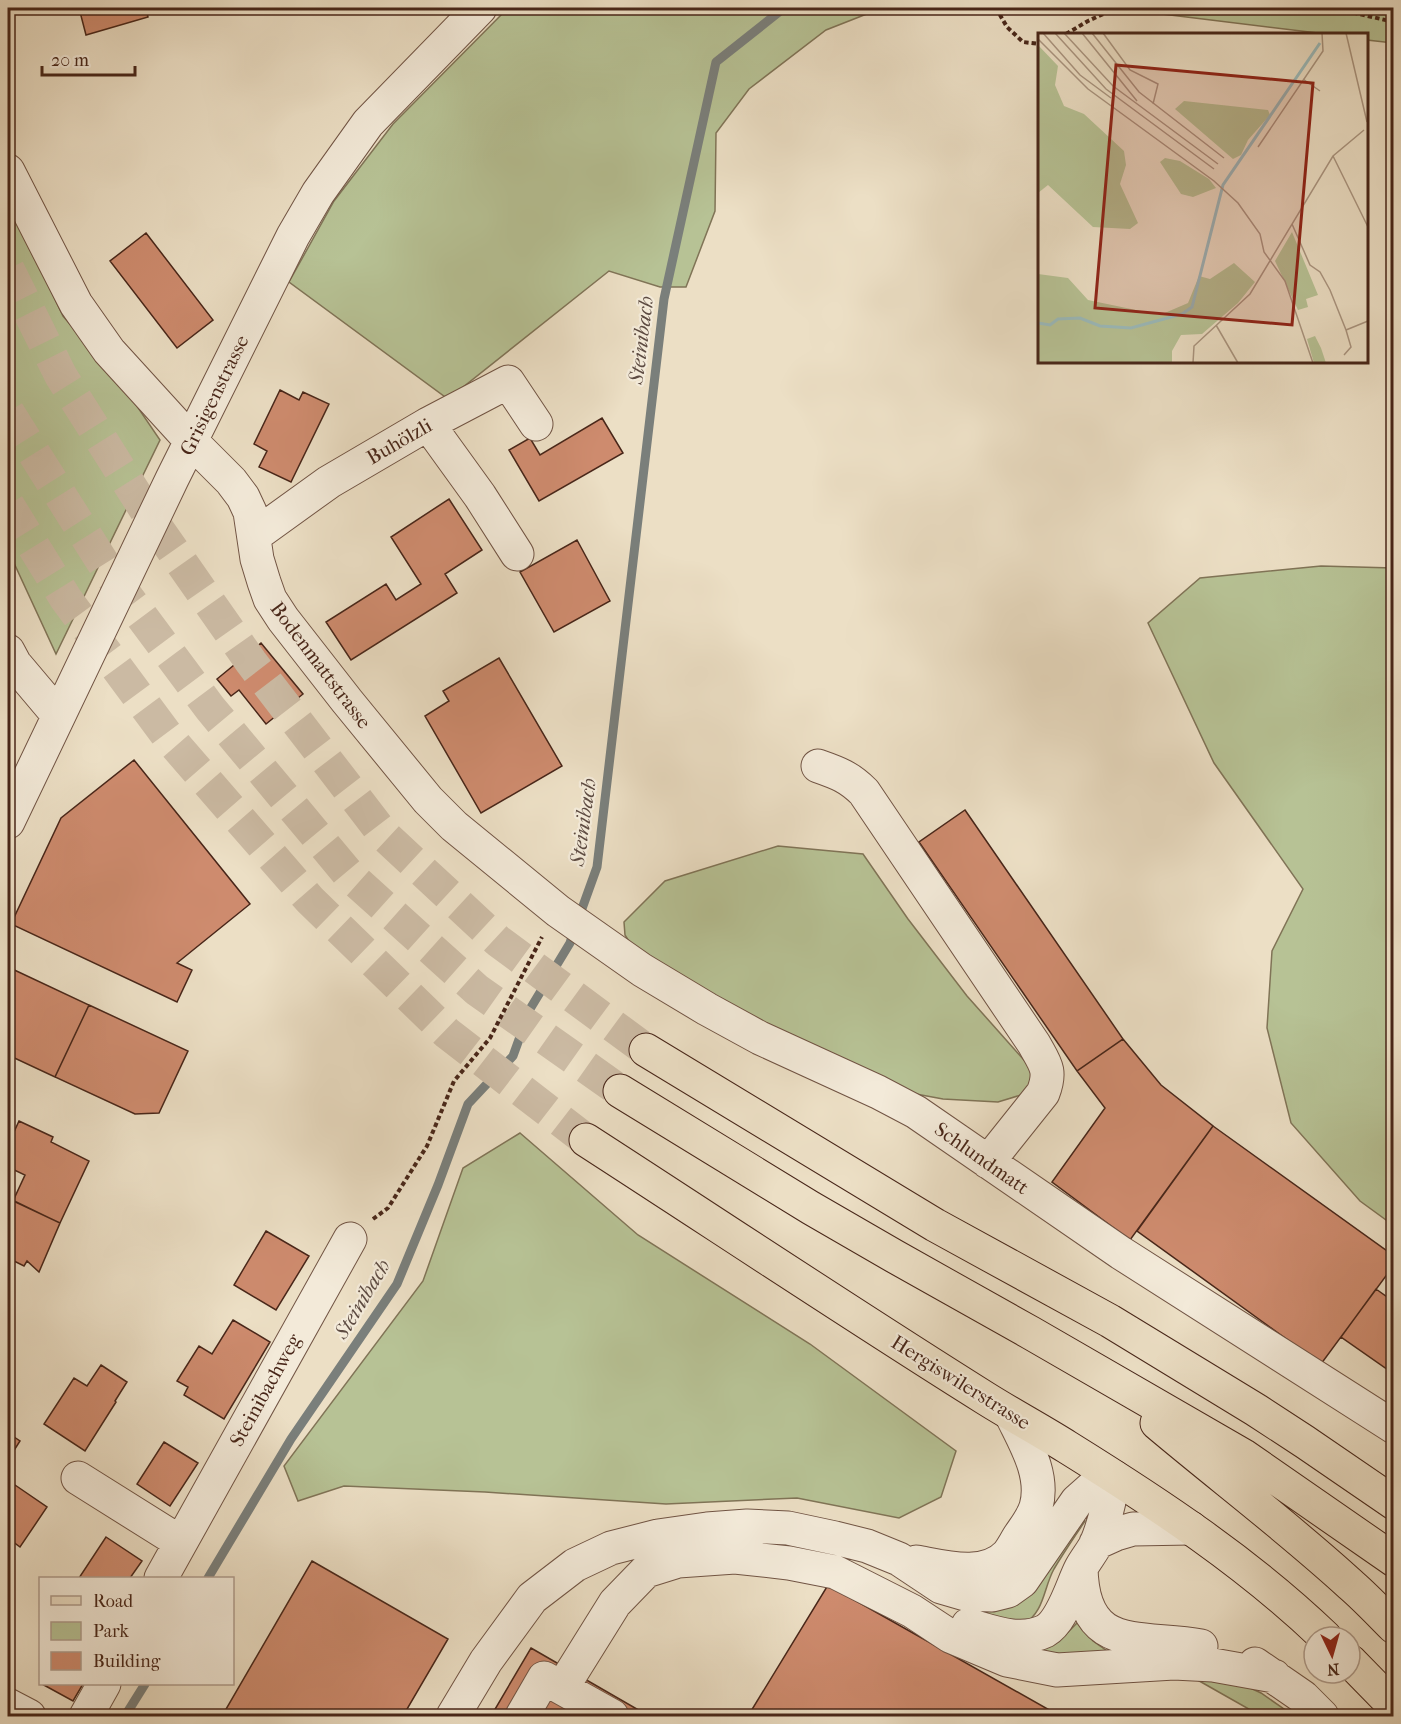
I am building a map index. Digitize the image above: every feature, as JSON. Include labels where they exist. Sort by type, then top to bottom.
[{"type":"main road","points":[[646,1050],[935,1225],[1110,1322],[1256,1410],[1394,1503]]},
{"type":"main road","points":[[620,1091],[820,1213],[1244,1456],[1394,1560]]},
{"type":"main road","name":"Hergiswilerstrasse","points":[[586,1140],[1012,1416],[1114,1477],[1191,1528],[1224,1552],[1311,1625]]},
{"type":"main road","points":[[1089,1366],[1213,1470],[1254,1501],[1353,1586],[1394,1627]]},
{"type":"main road","points":[[1305,1442],[1394,1477]]},
{"type":"main road","points":[[1362,1673],[1394,1706]]},
{"type":"street","name":"Grisigenstrasse","points":[[8,822],[272,274],[318,193],[368,123],[480,8]]},
{"type":"street","name":"Bodenmattstrasse","points":[[8,171],[76,304],[109,351],[231,481],[243,497],[250,512],[257,558],[270,599],[283,620],[428,800],[454,826],[558,911]]},
{"type":"street","name":"Buhölzli","points":[[254,536],[329,482],[428,424],[508,382],[537,424]]},
{"type":"street","points":[[428,424],[480,496],[517,554]]},
{"type":"street","points":[[8,651],[15,664],[58,715]]},
{"type":"street","points":[[818,766],[841,774],[853,781],[864,792],[1044,1061],[1048,1072],[1043,1093],[988,1162]]},
{"type":"street","name":"Schlundmatt","points":[[558,911],[642,970],[725,1019],[916,1112],[1121,1253],[1394,1427]]},
{"type":"street","name":"Steinibachweg","points":[[162,1577],[350,1239]]},
{"type":"street","points":[[899,1559],[950,1568],[977,1569],[993,1565],[1007,1555],[1036,1509],[1038,1498],[1037,1477],[1032,1458],[1012,1416]]},
{"type":"street","points":[[912,1611],[1011,1637],[1029,1636],[1046,1630],[1058,1618],[1089,1555],[1110,1498],[1114,1477]]},
{"type":"street","points":[[453,1716],[486,1661],[532,1598],[574,1565],[611,1548],[658,1536],[707,1528],[747,1526],[788,1528],[867,1546],[899,1559],[941,1587],[965,1594],[992,1595],[1008,1591],[1022,1581],[1077,1501],[1095,1485],[1114,1477]]},
{"type":"street","points":[[78,1478],[180,1542]]},
{"type":"street","points":[[1191,1528],[1132,1529],[1116,1534],[1089,1555],[1082,1585],[1086,1603],[1095,1618],[1107,1631],[1124,1638],[1188,1644],[1221,1650],[1247,1659],[1302,1697],[1322,1716]]},
{"type":"street","points":[[562,1688],[615,1603],[646,1571],[678,1561],[735,1557],[789,1563],[835,1572],[912,1611],[950,1636],[1007,1660],[1057,1670],[1174,1663],[1213,1665],[1274,1676]]},
{"type":"street","points":[[522,1716],[544,1678],[612,1716]]},
{"type":"street","points":[[86,1716],[103,1685]]},
{"type":"street","points":[[8,1705],[28,1716]]},
{"type":"path","points":[[996,8],[1007,27],[1023,42],[1038,44]]},
{"type":"path","points":[[1068,33],[1116,8]]},
{"type":"path","points":[[1316,8],[1346,11],[1394,22]]},
{"type":"path","points":[[350,1239],[388,1208],[427,1146],[454,1081],[490,1038],[542,936],[558,911]]},
{"type":"green space","points":[[508,8],[882,8],[826,30],[749,89],[716,133],[715,211],[686,287],[660,287],[609,271],[448,399],[289,282],[334,201],[393,124]]},
{"type":"green space","points":[[1113,8],[1393,8],[1393,43],[1368,40],[1368,33],[1318,33]]},
{"type":"green space","points":[[8,199],[63,316],[124,387],[160,440],[56,654],[8,550]]},
{"type":"green space","points":[[1321,566],[1393,568],[1393,1225],[1360,1201],[1291,1123],[1267,1028],[1272,951],[1303,889],[1214,763],[1148,623],[1200,578]]},
{"type":"green space","points":[[778,846],[863,854],[908,919],[967,996],[1032,1069],[1030,1086],[1024,1094],[998,1102],[943,1099],[889,1089],[739,1014],[632,946],[625,935],[624,922],[665,881]]},
{"type":"green space","points":[[520,1133],[638,1235],[810,1344],[956,1451],[941,1497],[899,1518],[797,1498],[666,1504],[485,1492],[344,1486],[298,1501],[284,1466],[423,1281],[463,1168]]},
{"type":"green space","points":[[1083,1520],[1085,1521],[1054,1569],[1036,1613],[1023,1625],[974,1611],[993,1611]]},
{"type":"green space","points":[[1078,1622],[1093,1641],[1110,1653],[1063,1657],[1028,1648],[1068,1632]]},
{"type":"green space","points":[[1194,1678],[1242,1684],[1261,1693],[1294,1716],[1261,1716]]},
{"type":"building","points":[[79,8],[146,8],[148,17],[86,35]]},
{"type":"building","points":[[146,233],[213,320],[177,348],[110,261]]},
{"type":"building","points":[[280,390],[299,400],[303,392],[329,404],[291,482],[259,467],[267,451],[254,444]]},
{"type":"building","points":[[602,418],[623,453],[539,501],[509,450],[530,438],[540,455]]},
{"type":"building","points":[[449,499],[482,550],[445,574],[457,593],[351,660],[326,622],[386,584],[396,600],[421,584],[391,537]]},
{"type":"building","points":[[577,540],[610,601],[554,632],[520,572]]},
{"type":"building","points":[[261,643],[303,694],[266,724],[239,690],[231,696],[217,679]]},
{"type":"building","points":[[499,658],[562,766],[481,813],[425,716],[449,701],[443,691]]},
{"type":"building","points":[[134,760],[250,904],[177,963],[192,970],[177,1002],[11,924],[61,818]]},
{"type":"building","points":[[965,810],[1123,1039],[1077,1071],[919,842]]},
{"type":"building","points":[[8,967],[89,1005],[55,1077],[8,1055]]},
{"type":"building","points":[[89,1005],[188,1051],[159,1113],[135,1114],[55,1077]]},
{"type":"building","points":[[1123,1039],[1161,1085],[1213,1126],[1130,1240],[1052,1182],[1105,1108],[1077,1071]]},
{"type":"building","points":[[19,1121],[53,1137],[51,1142],[89,1161],[60,1223],[13,1201],[25,1175],[8,1167],[8,1145]]},
{"type":"building","points":[[1213,1126],[1394,1256],[1394,1265],[1321,1364],[1137,1231]]},
{"type":"building","points":[[8,1198],[60,1223],[39,1272],[27,1261],[24,1266],[8,1258]]},
{"type":"building","points":[[266,1231],[309,1256],[276,1310],[234,1285]]},
{"type":"building","points":[[1376,1289],[1394,1302],[1394,1374],[1341,1337]]},
{"type":"building","points":[[233,1320],[270,1342],[224,1419],[184,1395],[188,1387],[177,1381],[199,1346],[212,1354]]},
{"type":"building","points":[[101,1365],[127,1382],[85,1451],[44,1424],[74,1378],[87,1386]]},
{"type":"building","points":[[8,1433],[20,1441],[8,1460]]},
{"type":"building","points":[[164,1442],[198,1463],[170,1506],[137,1484]]},
{"type":"building","points":[[15,1485],[47,1507],[20,1547],[8,1538],[8,1495]]},
{"type":"building","points":[[106,1537],[142,1561],[131,1577],[80,1577]]},
{"type":"building","points":[[312,1561],[448,1639],[403,1716],[222,1716]]},
{"type":"building","points":[[828,1585],[1060,1716],[748,1716]]},
{"type":"building","points":[[531,1648],[649,1716],[491,1716]]},
{"type":"building","points":[[44,1685],[82,1685],[73,1701]]},
{"type":"waterway","name":"Steinibach","points":[[579,917],[597,867],[664,299],[716,62],[784,8]]},
{"type":"waterway","name":"Steinibach","points":[[209,1577],[291,1439],[397,1284],[438,1185],[468,1104],[513,1056],[530,1009],[570,943],[574,930]]},
{"type":"waterway","name":"Steinibach","points":[[125,1716],[144,1685]]},
{"type":"tunnel","points":[[8,269],[61,376],[155,525],[251,662],[384,835],[498,941],[646,1050]]},
{"type":"tunnel","points":[[8,412],[110,574],[210,708],[350,876],[477,990],[620,1091]]},
{"type":"tunnel","points":[[8,505],[66,599],[169,738],[310,900],[447,1033],[586,1140]]}]
